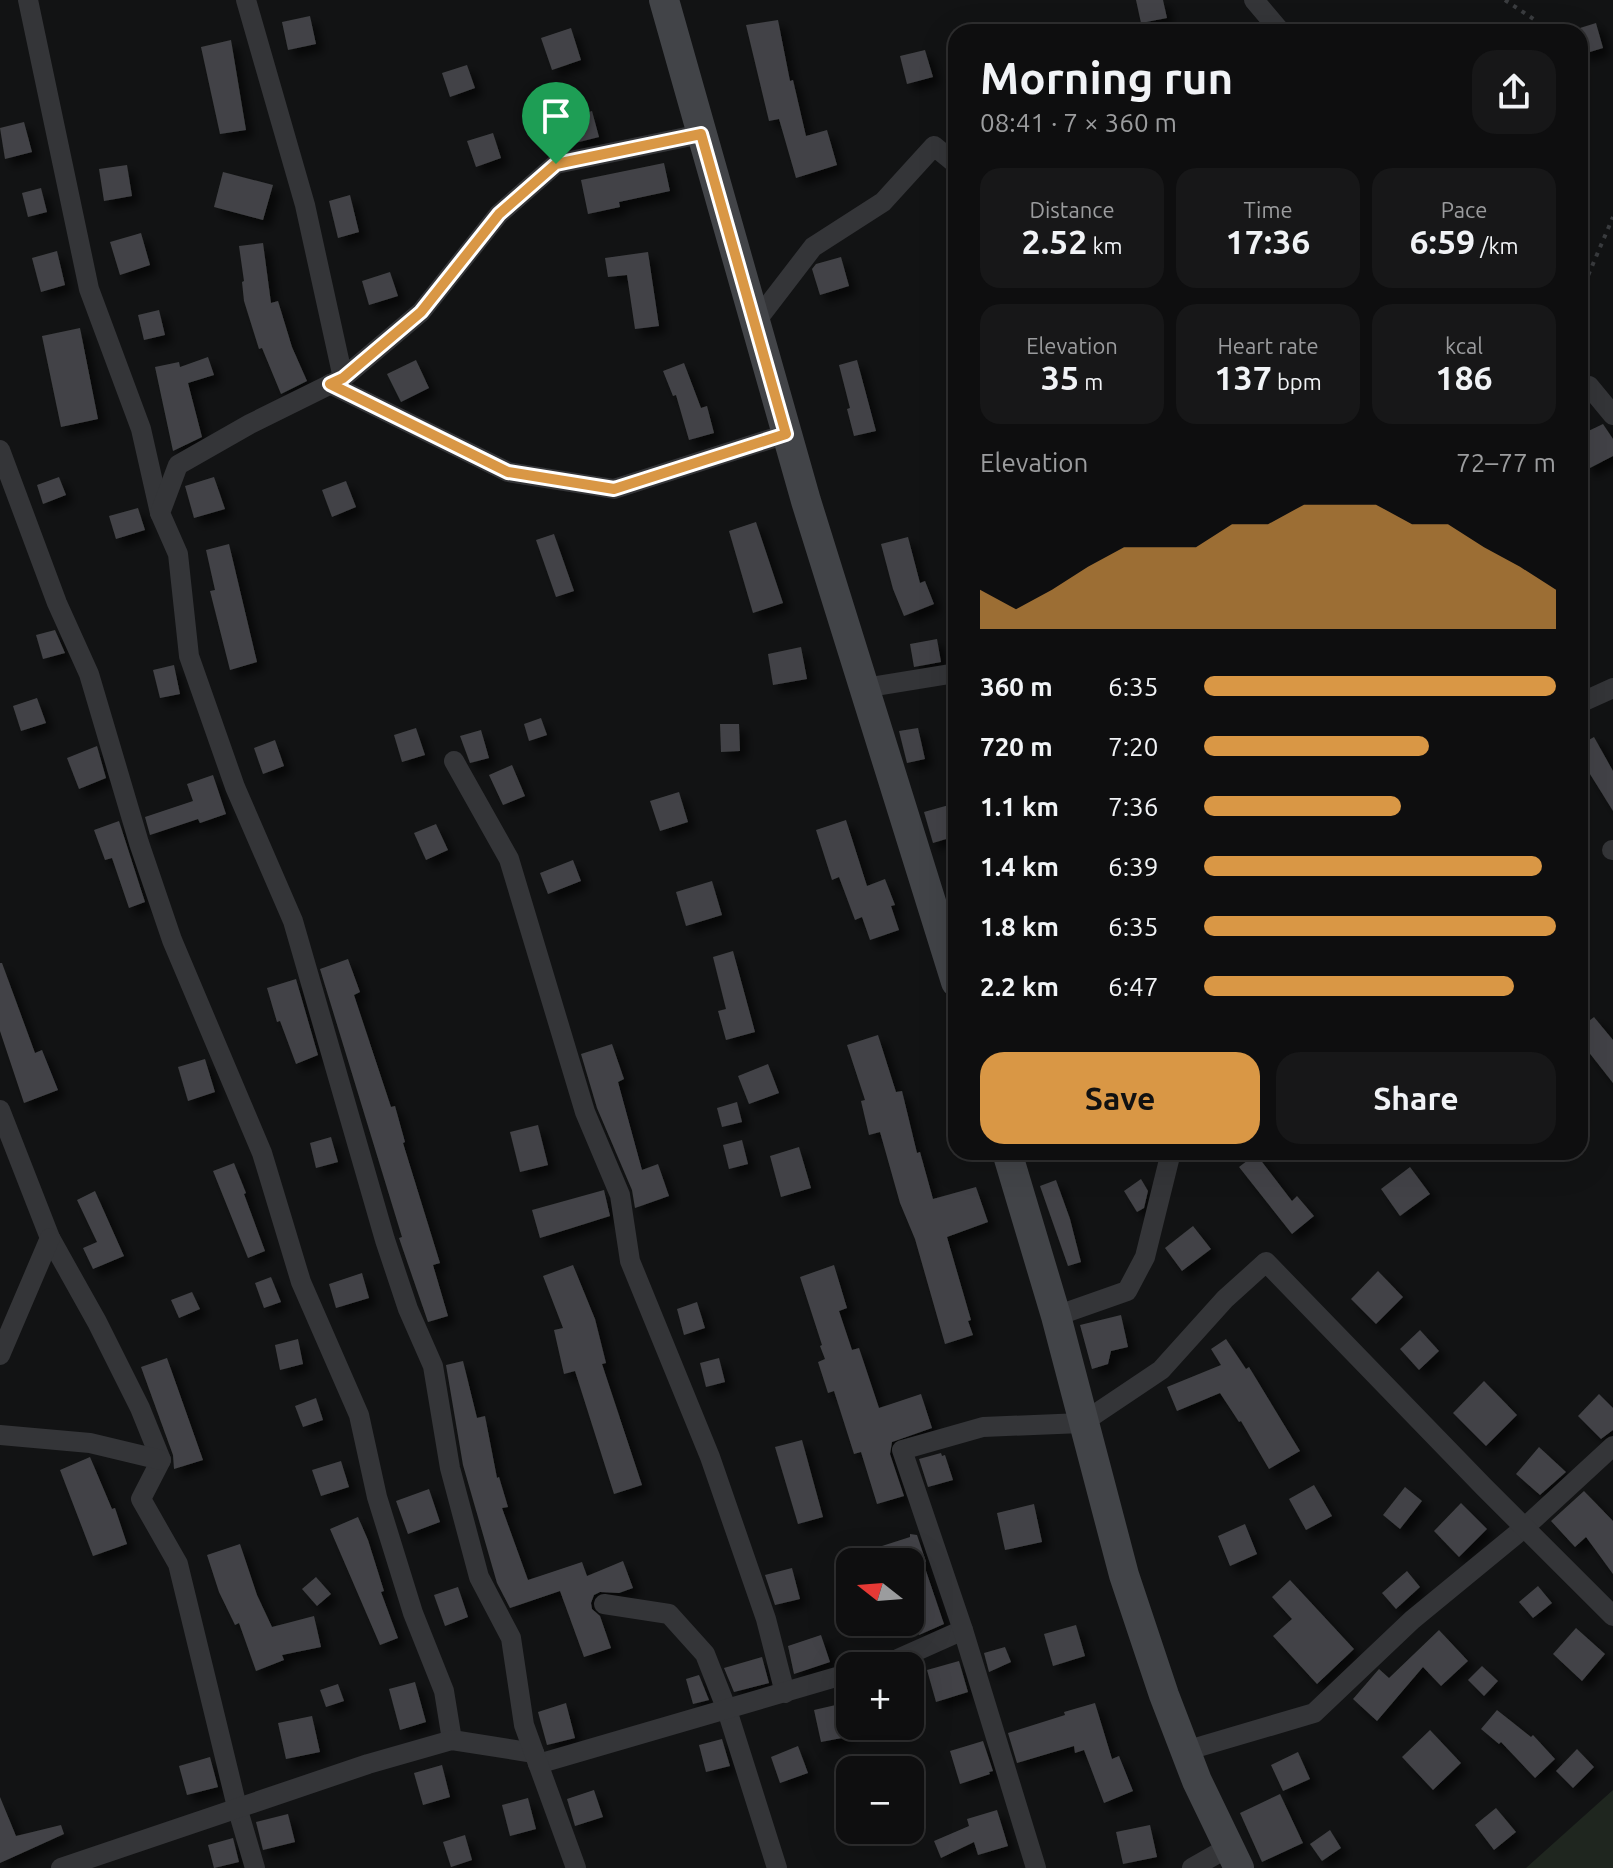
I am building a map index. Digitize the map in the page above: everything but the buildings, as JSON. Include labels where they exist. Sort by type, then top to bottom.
[{"type":"street","points":[[28,0],[89,289],[141,429],[160,513],[178,554],[189,656],[235,787],[293,921],[385,1240],[408,1309],[433,1366],[450,1468],[479,1577],[511,1638],[524,1725],[576,1868]]},
{"type":"street","points":[[246,0],[305,205],[336,381]]},
{"type":"street","points":[[664,0],[786,434],[948,956]]},
{"type":"street","points":[[1254,0],[1274,24]]},
{"type":"street","points":[[160,513],[178,465],[250,424],[336,381],[421,312],[499,214],[556,164],[701,134]]},
{"type":"street","points":[[754,324],[813,247],[883,202],[934,146],[948,157]]},
{"type":"street","points":[[336,381],[508,472],[614,489],[786,434]]},
{"type":"street","points":[[1588,391],[1613,415]]},
{"type":"street","points":[[0,450],[5,478],[89,674],[139,843],[172,940],[262,1153],[301,1282],[359,1415],[377,1497],[413,1613],[444,1691],[452,1740]]},
{"type":"street","points":[[864,688],[948,674]]},
{"type":"street","points":[[1588,699],[1613,688]]},
{"type":"street","points":[[454,761],[509,859],[585,1112],[620,1195],[630,1261],[710,1457],[766,1619],[785,1693]]},
{"type":"street","points":[[0,1110],[50,1238],[97,1322],[140,1408],[161,1460],[141,1499],[178,1564],[237,1807],[255,1868]]},
{"type":"street","points":[[1009,1160],[1056,1316],[1124,1575],[1185,1751],[1234,1858],[1192,1868]]},
{"type":"street","points":[[1056,1316],[1127,1291],[1145,1257],[1169,1160]]},
{"type":"street","points":[[0,1355],[50,1238]]},
{"type":"street","points":[[1036,1868],[963,1630],[902,1450],[983,1427],[1082,1423],[1161,1370],[1225,1299],[1266,1262],[1613,1616]]},
{"type":"street","points":[[0,1435],[90,1443],[161,1460]]},
{"type":"street","points":[[1185,1751],[1314,1713],[1412,1620],[1524,1528],[1613,1446]]},
{"type":"street","points":[[604,1604],[669,1614],[705,1654],[727,1710],[777,1868]]},
{"type":"street","points":[[914,1652],[963,1630]]},
{"type":"street","points":[[61,1868],[368,1764],[452,1740],[536,1758],[727,1710],[836,1677]]},
{"type":"path","points":[[1505,0],[1538,22]]},
{"type":"path","points":[[1588,276],[1613,217]]},
{"type":"shaded area","points":[[1613,1790],[1613,1868],[1526,1868]]},
{"type":"route","points":[[701,134],[786,434],[614,489],[508,472],[330,384],[343,378],[421,312],[499,214],[556,164],[701,134]]}]
